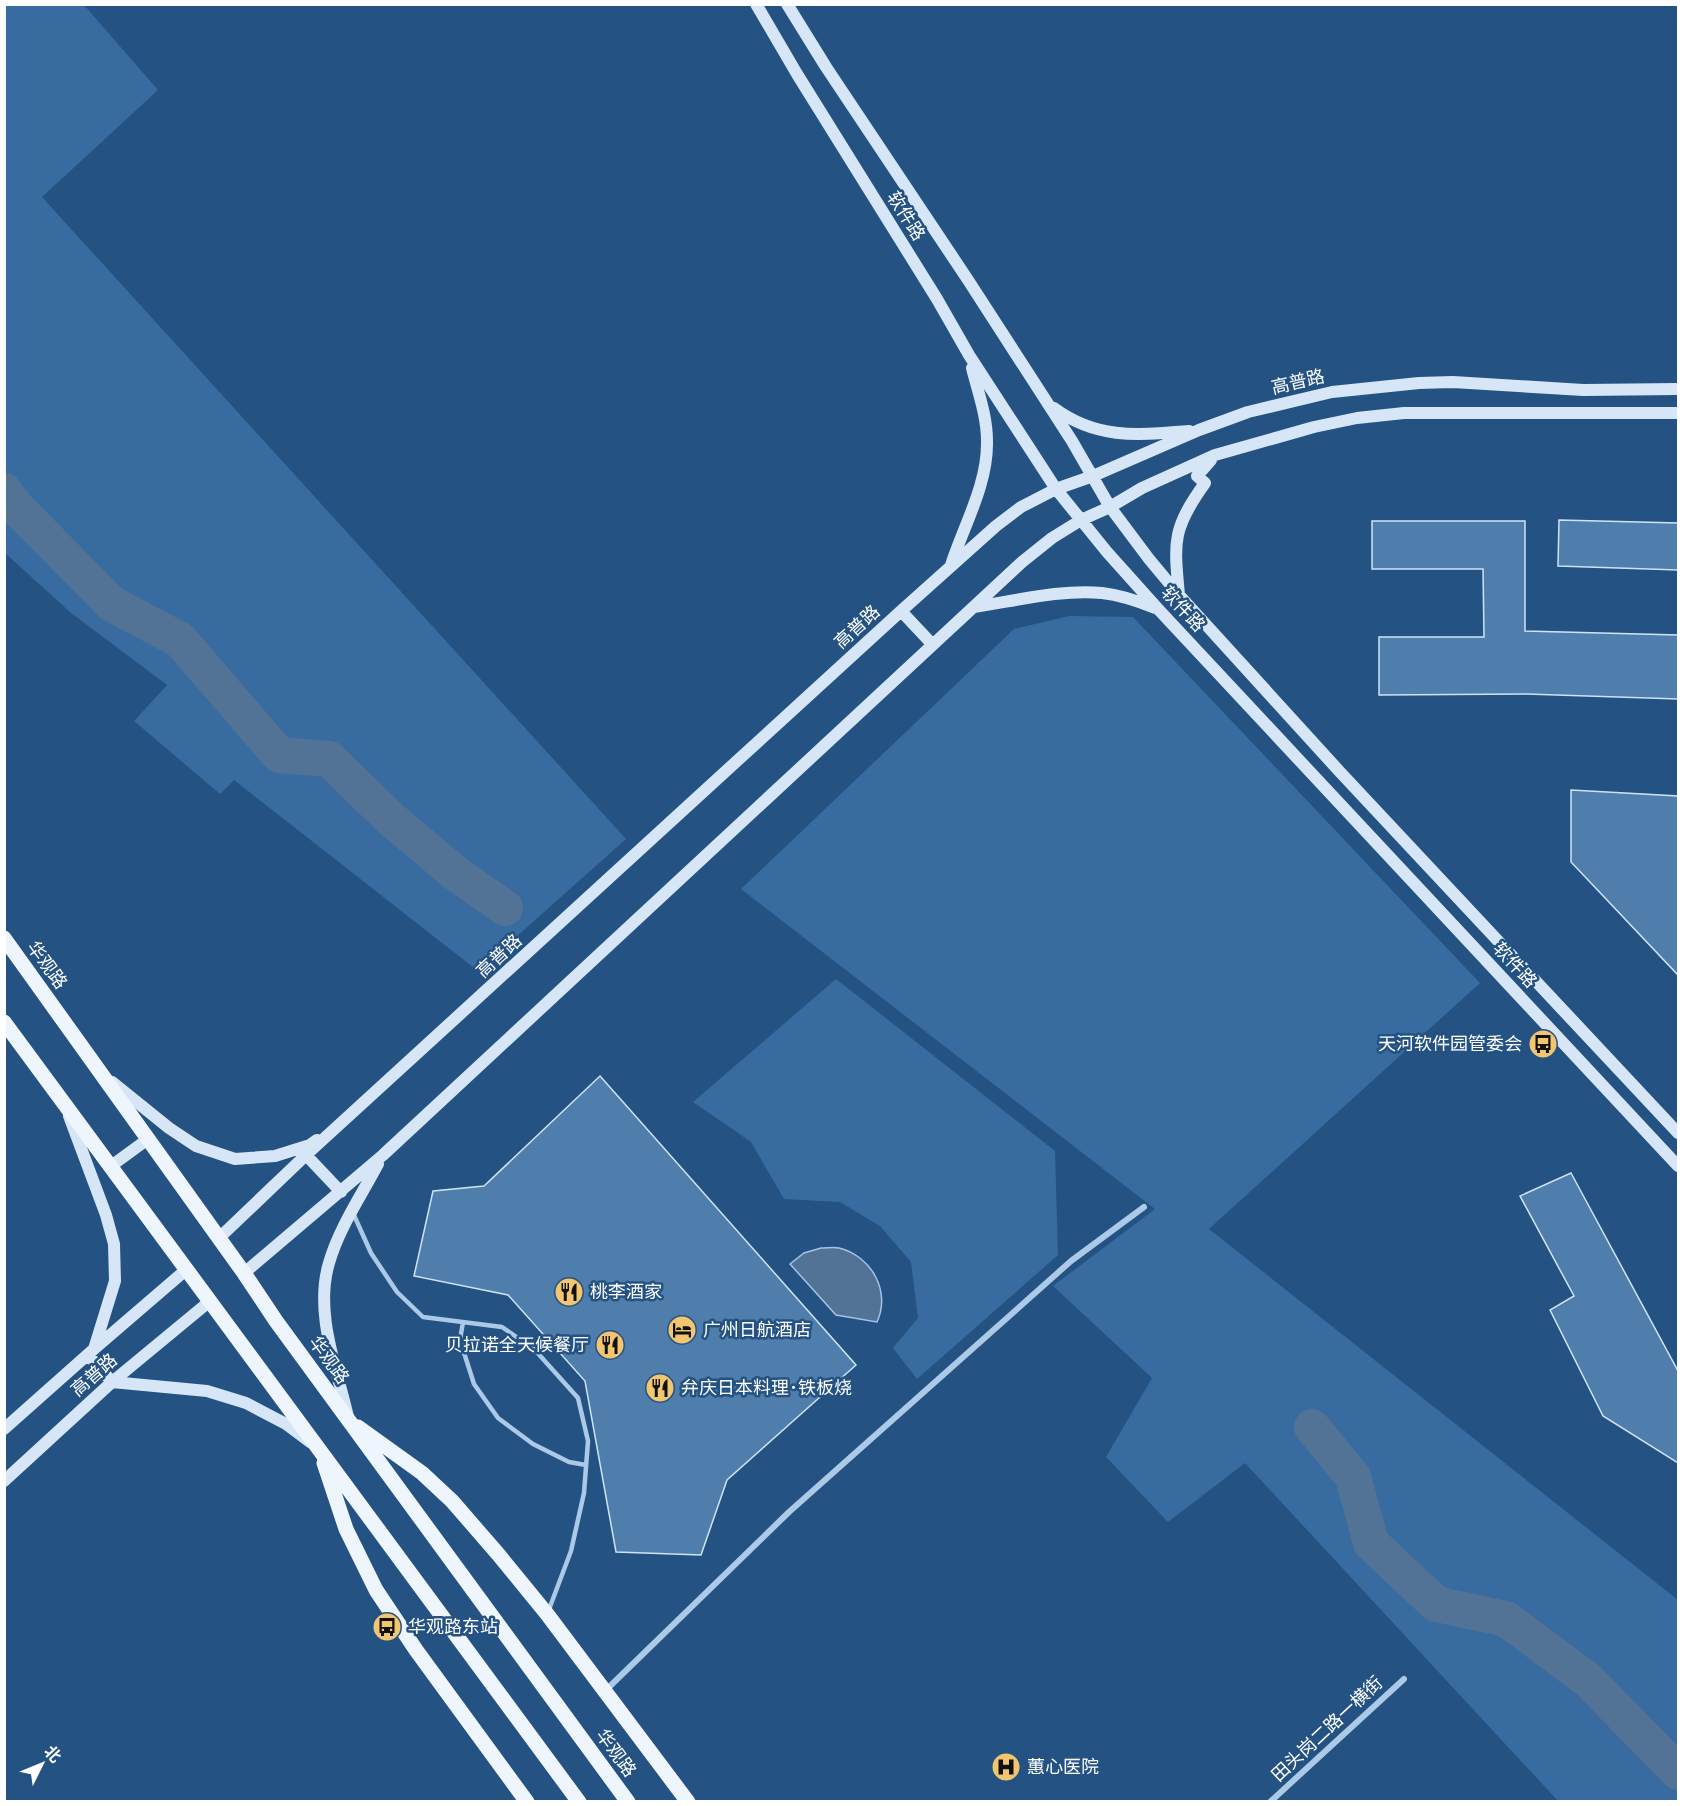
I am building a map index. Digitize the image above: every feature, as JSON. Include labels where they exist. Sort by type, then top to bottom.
[{"type":"main road","name":"华观路","points":[[4,938],[276,1321],[628,1802]]},
{"type":"main road","points":[[4,1022],[579,1802]]},
{"type":"main road","points":[[349,1420],[422,1473],[452,1501],[548,1614],[688,1802]]},
{"type":"main road","points":[[319,1448],[346,1530],[376,1590],[416,1650],[527,1802]]},
{"type":"street","name":"软件路","points":[[756,4],[969,355],[1056,489],[1107,552],[1159,610],[1678,1166]]},
{"type":"street","name":"软件路","points":[[787,4],[826,67],[1048,403],[1110,507],[1149,559],[1340,772],[1678,1133]]},
{"type":"street","points":[[950,567],[977,495],[986,462],[985,418],[969,355]]},
{"type":"street","name":"高普路","points":[[219,1238],[306,1155],[901,611],[996,526],[1021,507],[1056,489],[1248,412],[1332,392],[1379,386],[1453,382],[1583,390],[1678,389]]},
{"type":"street","points":[[1048,403],[1066,417],[1088,427],[1112,433],[1133,435],[1200,430]]},
{"type":"street","points":[[244,1273],[383,1155],[1022,562],[1052,538],[1081,520],[1110,507],[1142,488],[1215,455],[1314,427],[1357,418],[1404,413],[1678,413]]},
{"type":"street","points":[[1179,595],[1175,553],[1177,532],[1185,513],[1205,483],[1197,476],[1215,455]]},
{"type":"street","points":[[974,607],[1075,592],[1121,596],[1159,610]]},
{"type":"street","points":[[901,611],[932,644]]},
{"type":"street","points":[[104,1076],[169,1128],[196,1146],[235,1159],[275,1156],[310,1144],[341,1125]]},
{"type":"street","points":[[64,1101],[106,1215],[114,1244],[115,1281],[91,1352],[112,1382],[207,1391],[246,1403],[286,1424],[319,1448]]},
{"type":"street","points":[[111,1167],[148,1138]]},
{"type":"street","points":[[306,1155],[341,1192]]},
{"type":"street","points":[[349,1420],[327,1334],[324,1292],[329,1263],[352,1212],[383,1155]]},
{"type":"street","points":[[606,1691],[789,1512],[1071,1261],[1144,1207]]},
{"type":"street","name":"高普路","points":[[4,1429],[187,1269]]},
{"type":"street","name":"高普路","points":[[4,1481],[112,1382],[210,1301]]},
{"type":"street","name":"田头岗二路一横街","points":[[1270,1802],[1404,1679]]},
{"type":"lane","points":[[352,1212],[371,1253],[397,1292],[423,1317],[502,1327],[534,1348],[578,1398],[588,1440],[584,1493],[571,1551],[548,1614]]},
{"type":"lane","points":[[463,1322],[460,1340],[474,1384],[498,1418],[533,1444],[568,1462],[586,1465]]},
{"type":"shaded area","points":[[5,4],[84,5],[158,90],[42,197],[626,839],[478,971],[234,780],[220,794],[134,721],[167,685],[71,613],[5,553]]},
{"type":"shaded area","points":[[1069,616],[1133,617],[1480,983],[1209,1229],[1678,1600],[1678,1801],[1558,1801],[1245,1463],[1168,1522],[1106,1457],[1152,1378],[1053,1286],[1155,1209],[741,889],[1014,629]]},
{"type":"shaded area","points":[[836,979],[1055,1151],[1058,1255],[917,1379],[893,1348],[918,1318],[911,1262],[880,1226],[840,1202],[784,1199],[751,1142],[693,1102]]},
{"type":"shaded area","points":[[821,1248],[837,1248],[851,1252],[869,1267],[876,1277],[882,1299],[877,1322],[836,1315],[790,1264],[804,1253]]},
{"type":"building","points":[[1559,520],[1678,523],[1678,570],[1558,566]]},
{"type":"building","points":[[1372,521],[1525,521],[1525,631],[1678,635],[1678,699],[1526,694],[1379,695],[1379,637],[1484,637],[1483,569],[1372,569]]},
{"type":"building","points":[[1571,790],[1678,796],[1678,975],[1571,862]]},
{"type":"building","name":"广州日航酒店","points":[[600,1076],[856,1365],[727,1480],[701,1555],[616,1552],[585,1381],[508,1295],[414,1276],[433,1191],[484,1186]]},
{"type":"building","points":[[1571,1173],[1678,1371],[1678,1463],[1603,1416],[1550,1310],[1574,1296],[1520,1196]]},
{"type":"waterway","points":[[4,491],[18,509],[112,604],[180,640],[279,755],[329,759],[391,819],[454,872],[505,908]]},
{"type":"waterway","points":[[1312,1427],[1353,1477],[1371,1543],[1436,1604],[1506,1619],[1588,1680],[1678,1772]]},
{"type":"place","name":"天河软件园管委会","points":[[1543,1044]]},
{"type":"place","name":"桃李酒家","points":[[569,1292]]},
{"type":"place","name":"广州日航酒店","points":[[682,1330]]},
{"type":"place","name":"贝拉诺全天候餐厅","points":[[610,1345]]},
{"type":"place","name":"弁庆日本料理･铁板烧","points":[[660,1388]]},
{"type":"place","name":"华观路东站","points":[[387,1627]]},
{"type":"place","name":"蕙心医院","points":[[1006,1767]]}]
